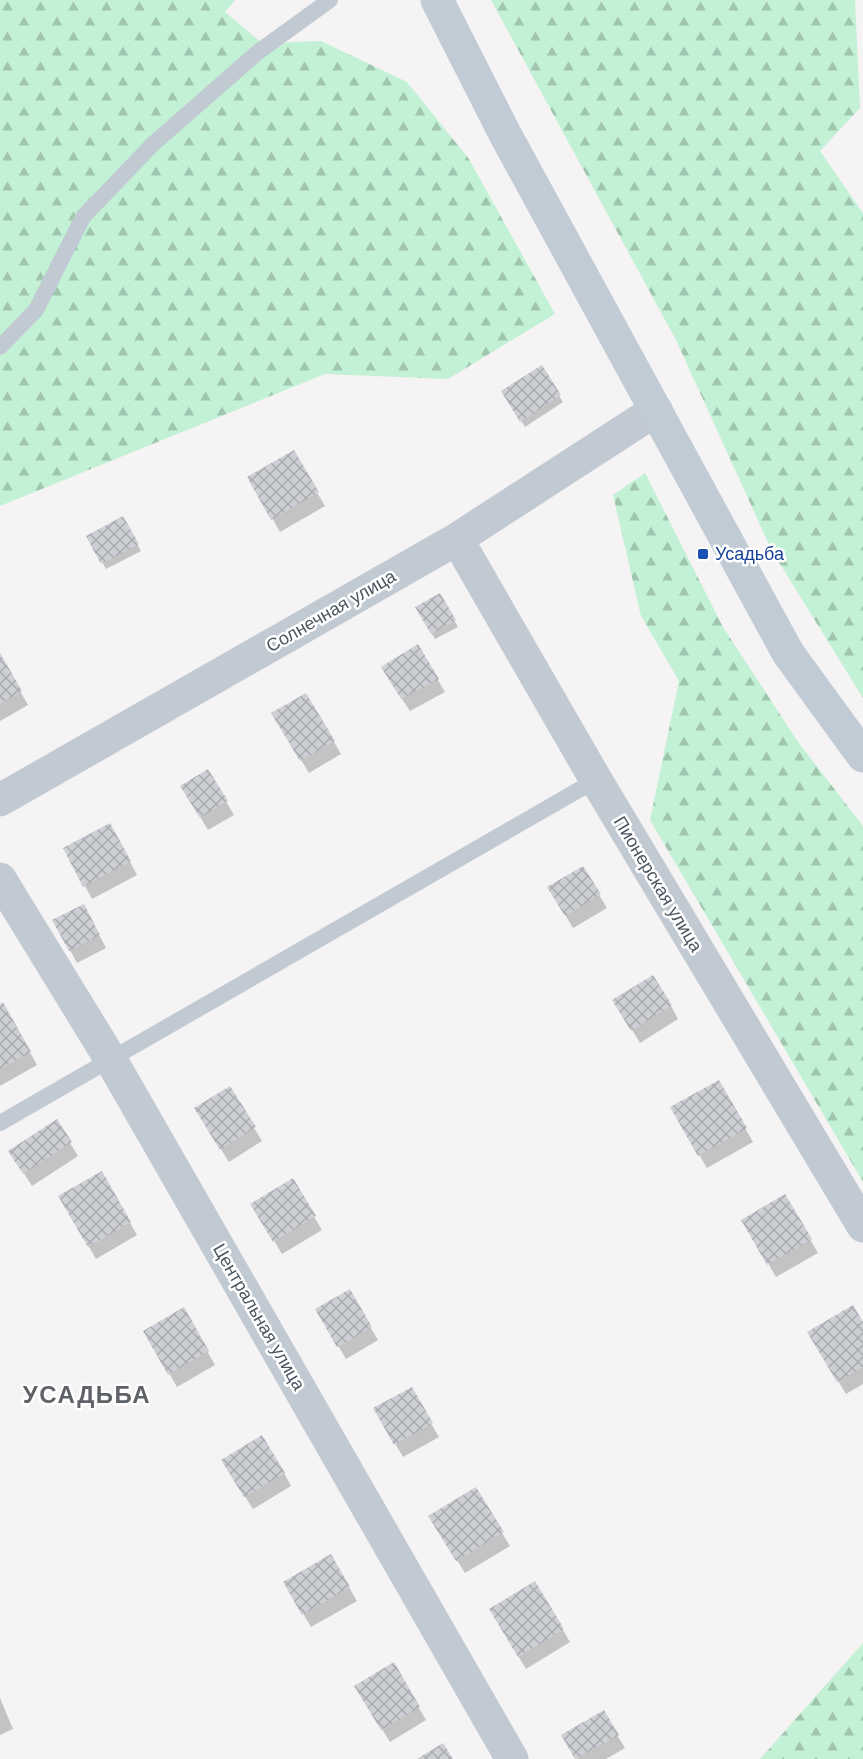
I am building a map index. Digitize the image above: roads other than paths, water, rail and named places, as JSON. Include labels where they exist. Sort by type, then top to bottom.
[{"type":"main road","points":[[437,0],[505,134],[788,652],[863,756]]},
{"type":"street","name":"Солнечная улица","points":[[0,800],[457,539],[656,410]]},
{"type":"street","name":"Пионерская улица","points":[[457,539],[596,780],[863,1226]]},
{"type":"street","name":"Центральная улица","points":[[0,879],[111,1060],[513,1759]]},
{"type":"lane","points":[[0,347],[36,310],[83,217],[145,152],[258,52],[330,0]]},
{"type":"lane","points":[[0,1123],[596,780]]},
{"type":"place","name":"Усадьба","points":[[703,554]]},
{"type":"district","name":"УСАДЬБА","points":[[87,1394]]}]
